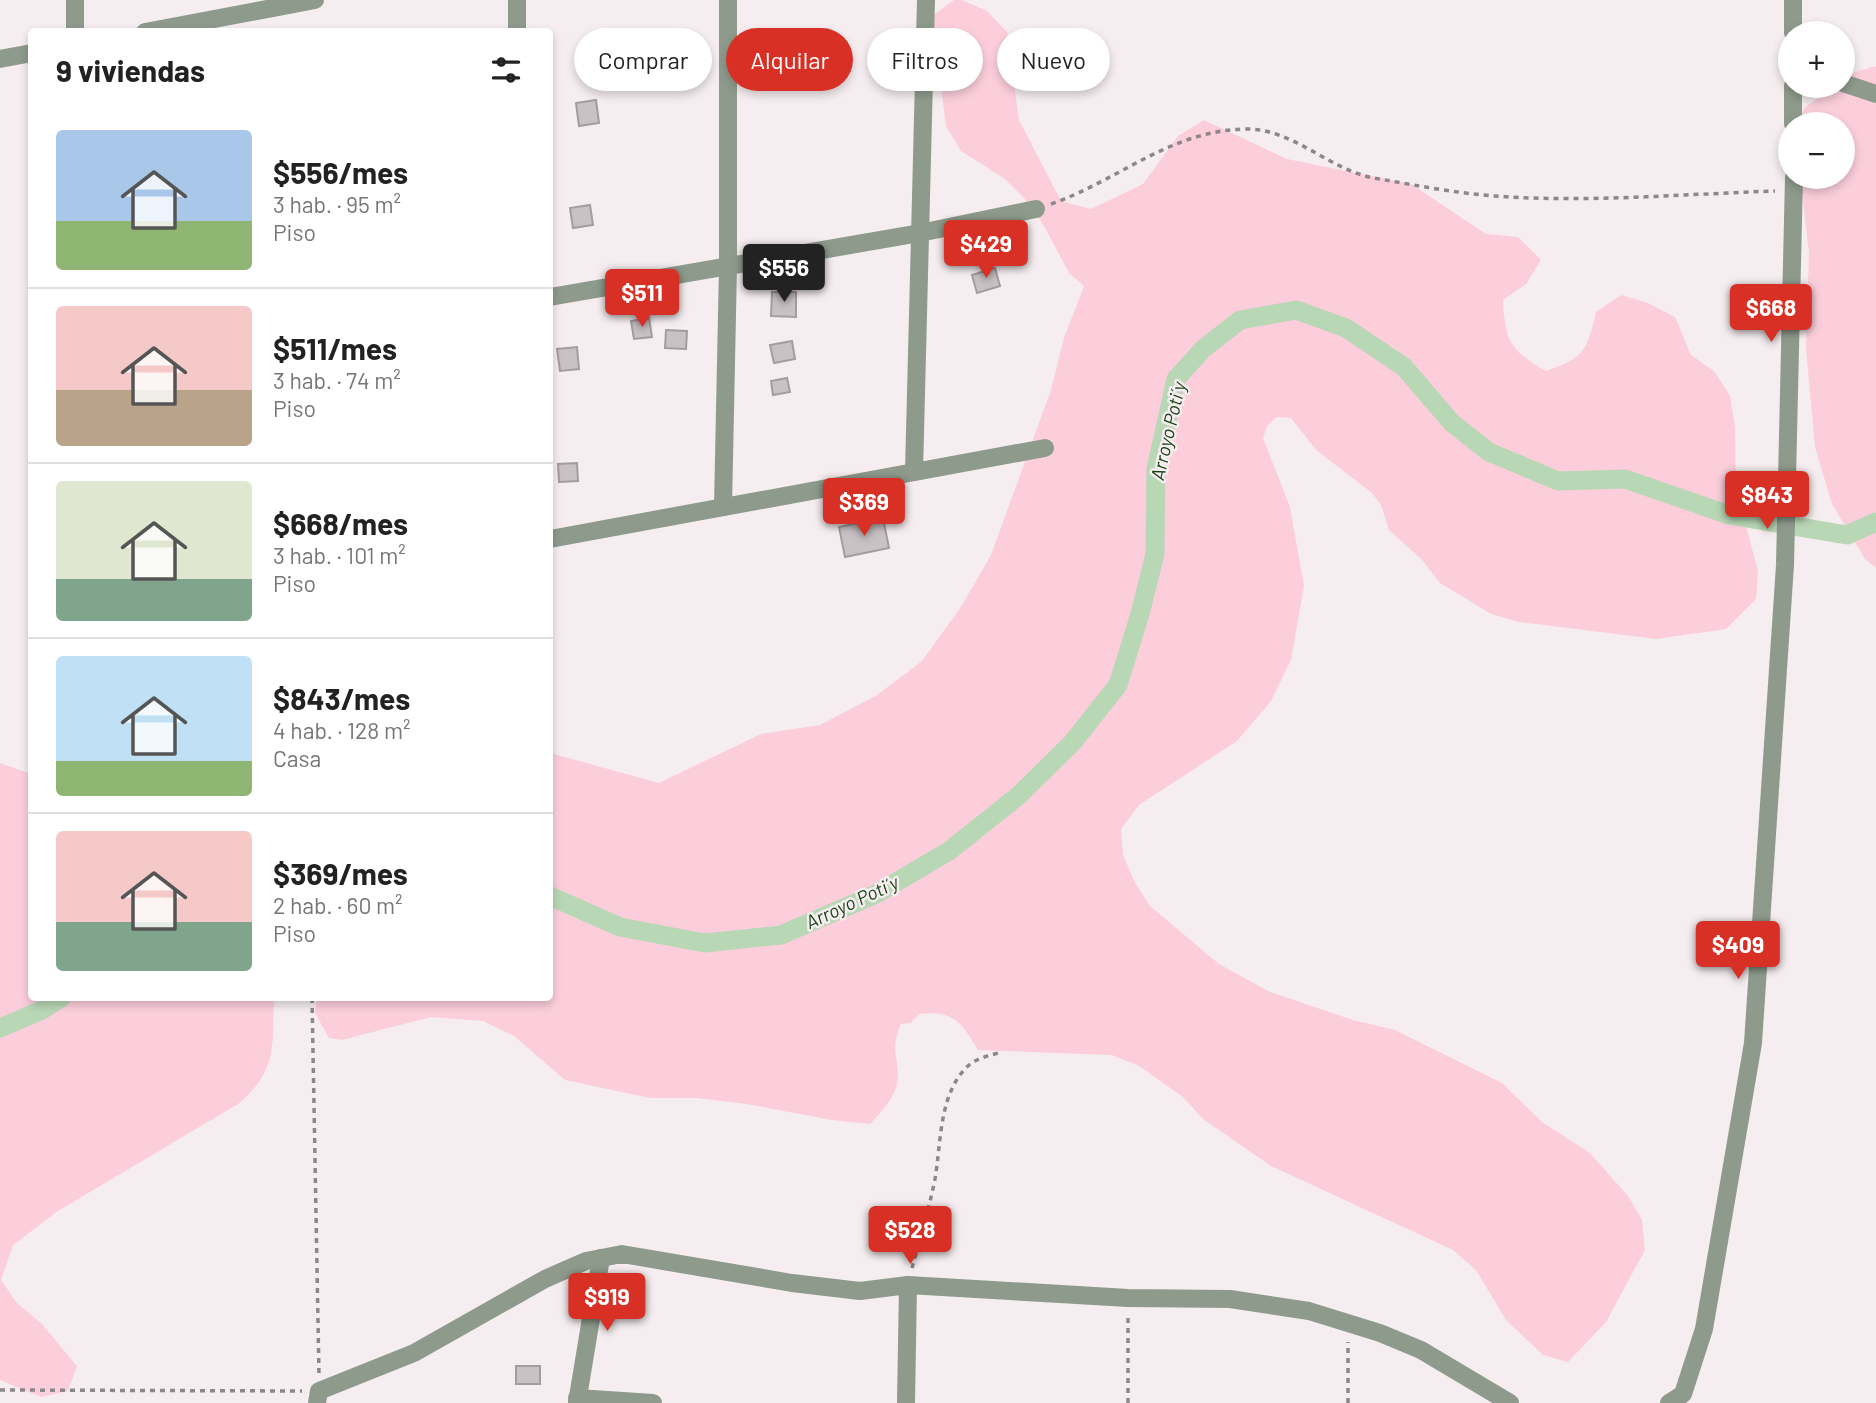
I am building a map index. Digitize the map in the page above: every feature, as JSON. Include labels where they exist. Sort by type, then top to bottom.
[{"type":"street","points":[[75,0],[75,28]]},
{"type":"street","points":[[517,0],[517,28]]},
{"type":"street","points":[[723,507],[728,266],[728,0]]},
{"type":"street","points":[[914,472],[926,0]]},
{"type":"street","points":[[1793,0],[1793,21]]},
{"type":"street","points":[[166,28],[309,1]]},
{"type":"street","points":[[0,59],[28,54]]},
{"type":"street","points":[[1855,87],[1876,94]]},
{"type":"street","points":[[1677,1400],[1704,1329],[1754,1044],[1785,565],[1794,189]]},
{"type":"street","points":[[553,296],[920,233],[1036,209]]},
{"type":"street","points":[[553,538],[1045,448]]},
{"type":"street","points":[[318,1397],[414,1353],[545,1279],[586,1261],[622,1254],[792,1283],[860,1291],[908,1285],[1128,1298],[1230,1300],[1309,1311],[1380,1333],[1421,1350],[1510,1403]]},
{"type":"street","points":[[601,1258],[577,1401],[653,1403]]},
{"type":"street","points":[[906,1403],[908,1285]]},
{"type":"path","points":[[1036,209],[1074,196],[1144,157],[1192,137],[1250,129],[1288,138],[1344,169],[1371,178],[1494,196],[1570,197],[1778,185]]},
{"type":"path","points":[[0,1390],[318,1397],[312,1001]]},
{"type":"path","points":[[908,1285],[935,1181],[943,1123],[951,1091],[964,1070],[977,1059],[1002,1052]]},
{"type":"path","points":[[1128,1298],[1128,1403]]},
{"type":"path","points":[[1348,1403],[1349,1323]]},
{"type":"shaded area","points":[[954,0],[962,0],[987,11],[1003,28],[997,28],[997,91],[1015,91],[1019,120],[1061,201],[1091,209],[1143,184],[1178,136],[1204,120],[1287,159],[1411,184],[1486,234],[1518,237],[1541,260],[1526,284],[1503,300],[1508,335],[1524,357],[1546,371],[1569,362],[1582,351],[1590,336],[1596,312],[1621,295],[1648,303],[1675,317],[1691,355],[1715,372],[1730,396],[1735,428],[1736,489],[1758,571],[1756,599],[1726,629],[1656,639],[1519,622],[1491,614],[1440,583],[1421,559],[1389,530],[1381,505],[1372,493],[1316,450],[1291,418],[1277,417],[1267,426],[1263,438],[1290,507],[1304,586],[1291,660],[1271,701],[1237,741],[1139,805],[1121,829],[1123,855],[1134,881],[1150,906],[1219,964],[1270,992],[1353,1020],[1395,1030],[1502,1083],[1542,1122],[1590,1153],[1628,1196],[1642,1220],[1645,1250],[1606,1322],[1568,1362],[1543,1355],[1506,1320],[1476,1270],[1453,1250],[1271,1166],[1203,1119],[1183,1097],[1139,1066],[1112,1055],[978,1050],[967,1032],[949,1016],[919,1014],[911,1023],[901,1024],[895,1046],[897,1084],[888,1103],[870,1124],[697,1098],[650,1098],[565,1080],[514,1036],[483,1021],[431,1017],[342,1040],[329,1038],[315,1013],[317,1001],[553,1001],[553,754],[659,783],[761,734],[820,725],[877,695],[922,661],[961,607],[991,555],[1051,390],[1064,338],[1084,286],[1069,273],[1043,224],[1024,198],[1005,179],[961,151],[946,126],[942,91],[983,91],[983,28],[934,28],[932,16]]},
{"type":"shaded area","points":[[1876,66],[1876,568],[1865,559],[1832,504],[1815,447],[1806,349],[1809,252],[1801,189],[1855,189],[1855,112],[1803,112],[1804,108],[1818,98],[1855,98],[1855,72]]},
{"type":"shaded area","points":[[0,763],[28,773],[28,1001],[274,1001],[270,1056],[260,1080],[251,1092],[238,1104],[58,1211],[13,1245],[1,1280],[17,1303],[41,1323],[77,1366],[68,1391],[41,1397],[0,1380]]},
{"type":"building","points":[[596,100],[599,123],[579,126],[576,103]]},
{"type":"building","points":[[590,205],[593,225],[573,228],[570,208]]},
{"type":"building","points":[[995,268],[1000,286],[977,293],[972,275]]},
{"type":"building","points":[[772,292],[796,292],[796,317],[771,316]]},
{"type":"building","points":[[649,318],[652,337],[634,339],[631,321]]},
{"type":"building","points":[[666,330],[687,331],[686,349],[665,348]]},
{"type":"building","points":[[792,341],[795,359],[774,363],[770,345]]},
{"type":"building","points":[[577,347],[579,369],[560,371],[557,349]]},
{"type":"building","points":[[787,378],[790,392],[773,395],[771,381]]},
{"type":"building","points":[[577,463],[578,481],[559,482],[558,464]]},
{"type":"building","points":[[883,518],[889,548],[845,557],[839,527]]},
{"type":"building","points":[[516,1366],[540,1366],[540,1384],[516,1384]]},
{"type":"waterway","name":"Arroyo Poti´y","points":[[553,897],[620,927],[705,943],[781,935],[876,894],[949,851],[1018,796],[1072,743],[1118,685],[1155,554],[1156,469],[1176,379],[1203,349],[1240,320],[1296,310],[1346,328],[1404,367],[1452,423],[1489,452],[1558,481],[1625,479],[1729,515],[1847,535],[1876,522]]},
{"type":"waterway","name":"Arroyo Poti´y","points":[[0,1028],[56,1001]]}]
